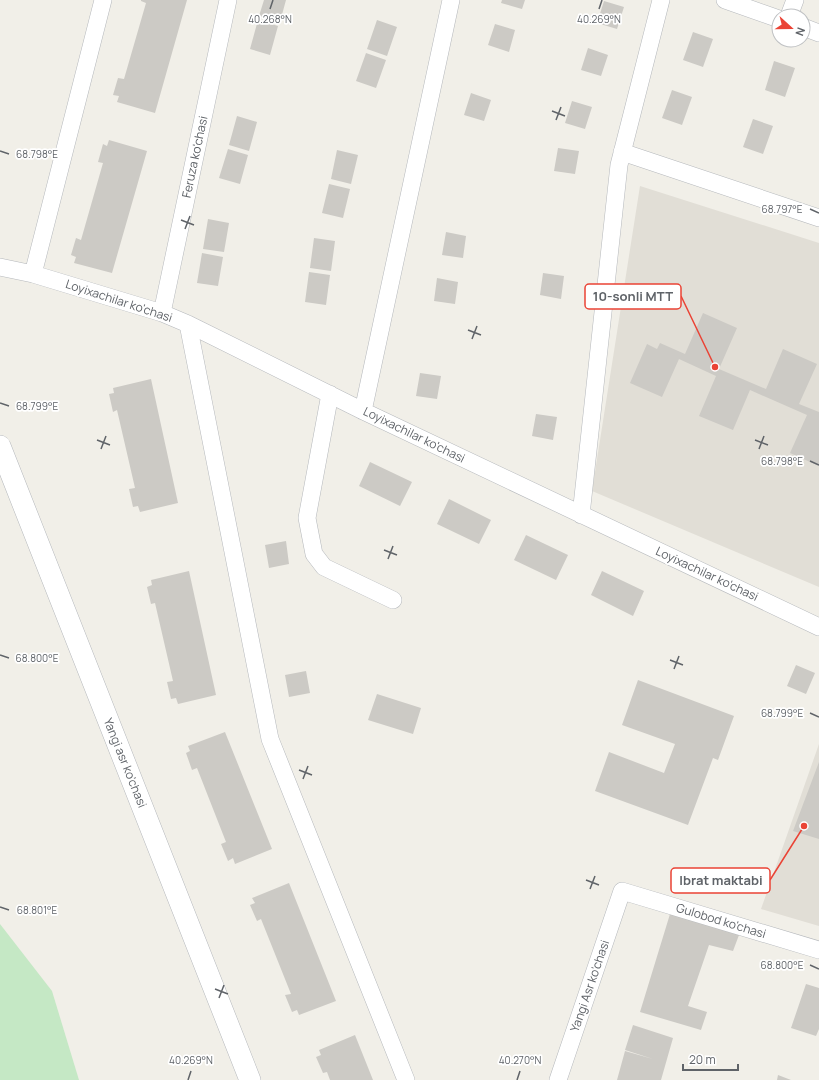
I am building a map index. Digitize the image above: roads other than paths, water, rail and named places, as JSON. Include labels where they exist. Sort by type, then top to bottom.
[{"type":"street","points":[[33,274],[103,0]]},
{"type":"street","name":"Feruza ko'chasi","points":[[162,313],[228,0]]},
{"type":"street","points":[[363,411],[451,0]]},
{"type":"street","points":[[581,515],[618,172],[661,0]]},
{"type":"street","points":[[725,0],[771,16]]},
{"type":"street","points":[[622,152],[819,218]]},
{"type":"street","name":"Loyixachilar ko'chasi","points":[[0,267],[33,274],[162,313],[188,324],[363,411],[819,627]]},
{"type":"street","points":[[188,324],[270,739],[406,1080]]},
{"type":"street","points":[[330,394],[307,518],[314,554],[324,567],[393,600]]},
{"type":"street","name":"Yangi asr ko'chasi","points":[[0,446],[250,1080]]},
{"type":"street","name":"Gulobod ko'chasi","points":[[622,891],[819,950]]},
{"type":"street","name":"Yangi Asr ko'chasi","points":[[558,1080],[622,891]]},
{"type":"place","name":"10-sonli MTT","points":[[715,367]]},
{"type":"place","name":"Ibrat maktabi","points":[[804,826]]}]
